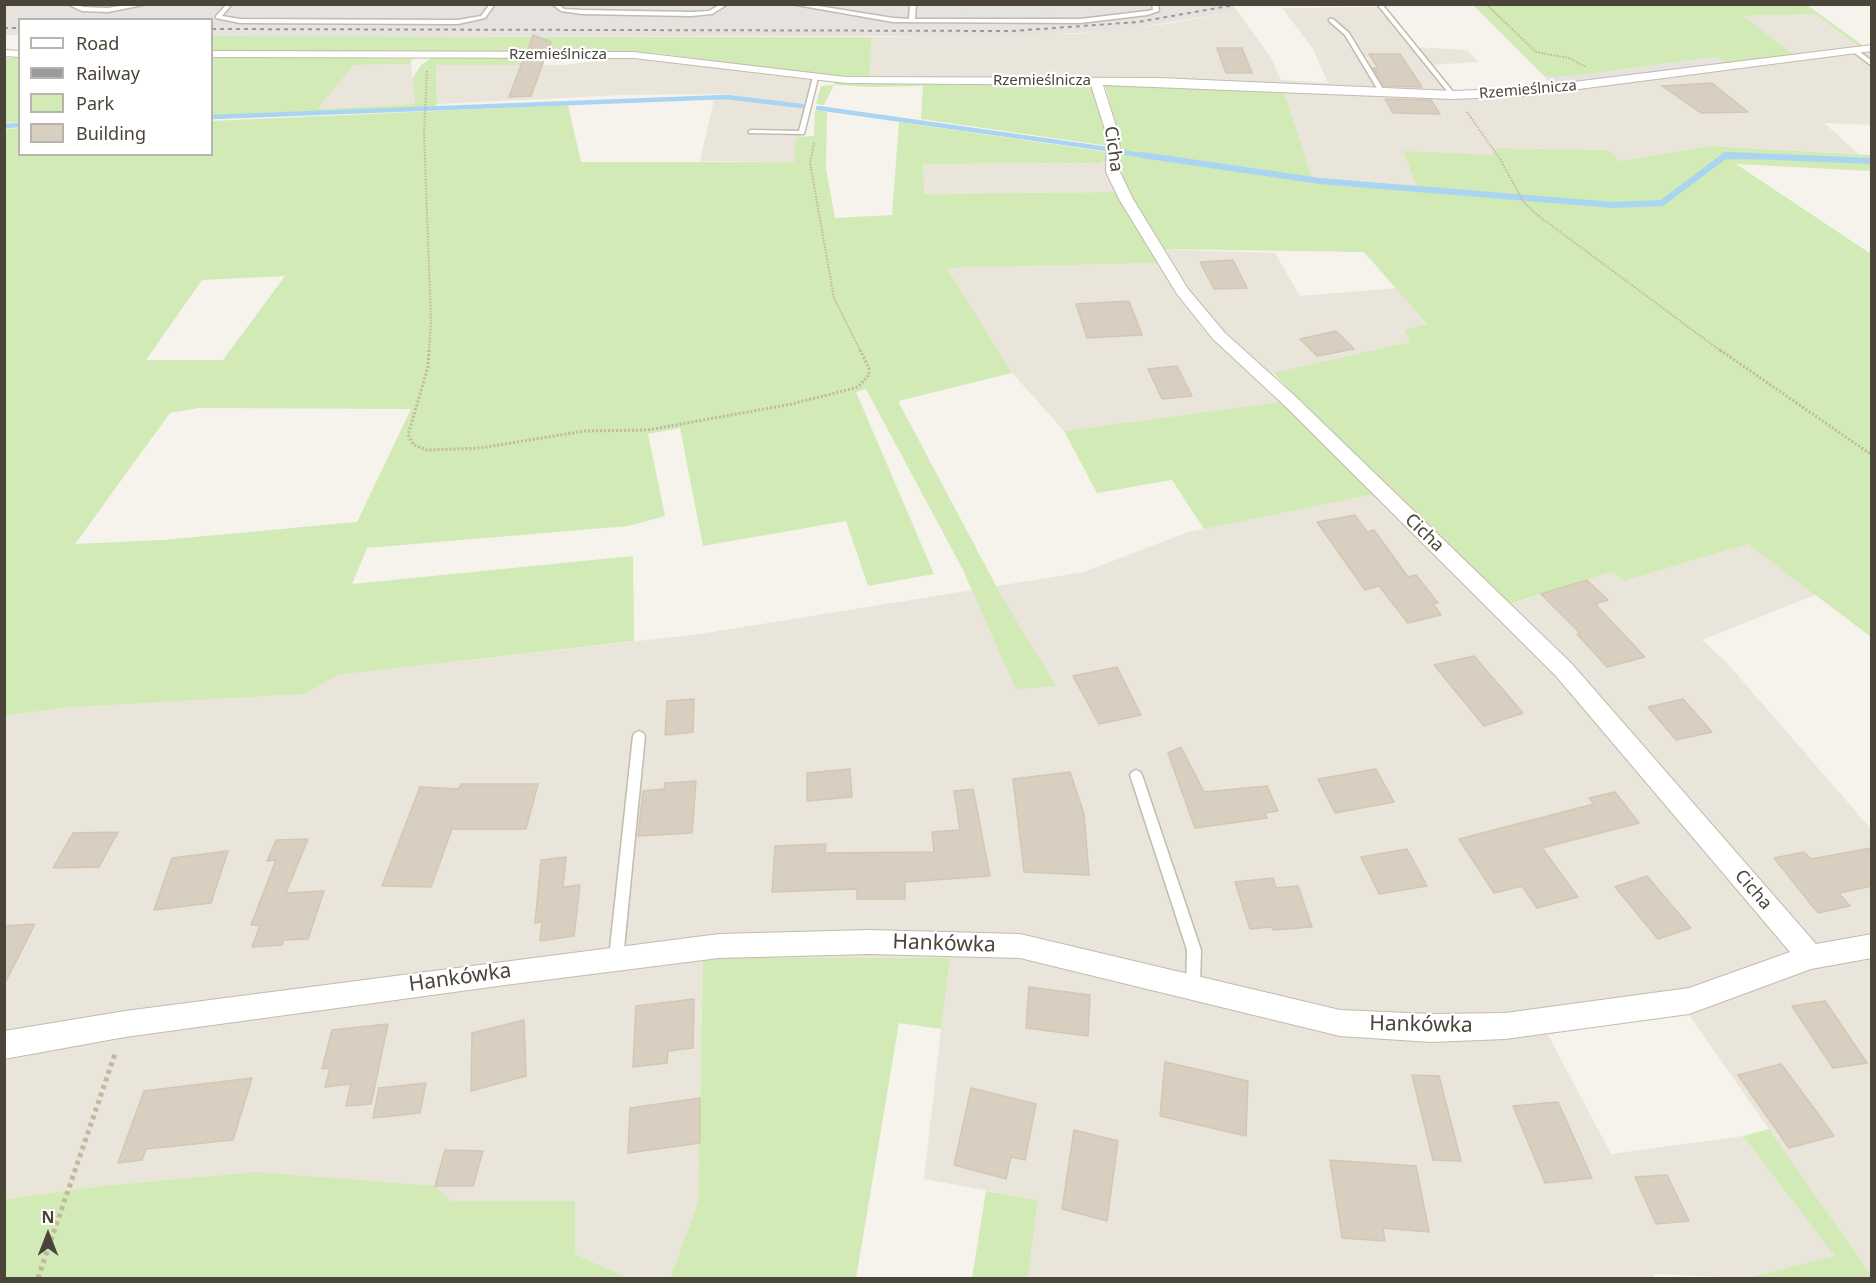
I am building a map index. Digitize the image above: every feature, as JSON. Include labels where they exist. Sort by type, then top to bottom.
[{"type":"street","name":"Rzemieślnicza","points":[[213,54],[634,56],[693,60],[815,78],[880,82],[1096,81],[1454,95],[1525,92],[1872,48]]},
{"type":"street","name":"Cicha","points":[[1096,81],[1113,136],[1113,172],[1126,199],[1182,291],[1219,336],[1290,401],[1564,670],[1811,957]]},
{"type":"street","name":"Hankówka","points":[[4,1045],[125,1024],[718,946],[869,942],[1020,946],[1194,986],[1340,1023],[1431,1028],[1505,1026],[1689,1001],[1811,957],[1872,946]]},
{"type":"lane","points":[[69,4],[82,9],[99,10],[126,9],[146,4]]},
{"type":"lane","points":[[230,4],[218,17],[240,21],[424,22],[471,21],[486,15],[493,4]]},
{"type":"lane","points":[[554,4],[563,10],[582,12],[681,14],[710,13],[726,4]]},
{"type":"lane","points":[[793,4],[872,18],[1080,21],[1147,14],[1156,11],[1155,4]]},
{"type":"lane","points":[[912,20],[913,4]]},
{"type":"lane","points":[[1379,4],[1454,95]]},
{"type":"lane","points":[[1331,20],[1347,34],[1383,93]]},
{"type":"lane","points":[[1854,50],[1872,64]]},
{"type":"lane","points":[[751,132],[802,133],[815,78]]},
{"type":"lane","points":[[616,958],[639,736]]},
{"type":"lane","points":[[1136,775],[1194,950],[1194,986]]},
{"type":"path","points":[[1486,4],[1536,52],[1569,57],[1614,81]]},
{"type":"path","points":[[428,55],[425,112],[431,321],[428,366],[408,435],[414,445],[427,450],[480,448],[585,431],[648,430],[792,404],[858,387],[865,382],[869,368],[866,357],[834,298],[810,163],[814,142],[811,135],[803,129]]},
{"type":"path","points":[[1454,95],[1500,159],[1523,201],[1657,305],[1872,455]]},
{"type":"path","points":[[38,1278],[125,1024]]},
{"type":"shaded area","points":[[5,4],[1233,4],[1237,11],[1122,30],[1026,36],[213,36],[213,18],[18,18],[18,35],[5,35]]},
{"type":"shaded area","points":[[1379,4],[1415,47],[1467,50],[1478,62],[1429,65],[1453,95],[1525,91],[1521,88],[1571,90],[1603,82],[1731,66],[1792,55],[1742,16],[1815,14],[1859,47],[1871,48],[1872,125],[1824,123],[1859,154],[1709,146],[1620,161],[1609,150],[1495,148],[1492,155],[1403,152],[1416,186],[1311,178],[1283,89],[815,78],[802,133],[801,162],[700,161],[714,100],[729,94],[621,95],[437,104],[436,65],[566,65],[634,55],[737,64],[802,74],[870,77],[871,37],[1073,34],[1160,25],[1237,11],[1270,56],[1281,80],[1328,83],[1313,49],[1282,8],[1375,7]]},
{"type":"shaded area","points":[[976,6],[1044,8],[1049,10],[1050,19],[962,18],[963,12]]},
{"type":"shaded area","points":[[1717,57],[1728,64],[1552,85],[1544,76],[1573,76]]},
{"type":"shaded area","points":[[411,64],[416,104],[316,109],[354,65]]},
{"type":"shaded area","points":[[1113,160],[1126,199],[1115,192],[923,194],[923,164],[1099,163]]},
{"type":"shaded area","points":[[1156,249],[1275,253],[1300,296],[1397,288],[1427,325],[1404,331],[1411,342],[1263,376],[1290,401],[1064,431],[1012,373],[947,268],[1157,263],[1163,260]]},
{"type":"shaded area","points":[[1382,492],[1501,607],[1612,572],[1624,581],[1748,544],[1817,594],[1702,640],[1727,663],[1871,829],[1871,1275],[1680,1002],[1548,1035],[1611,1154],[1743,1136],[1836,1256],[1747,1278],[1653,1274],[1654,1278],[1028,1278],[1038,1200],[924,1179],[949,958],[703,957],[698,1202],[670,1278],[628,1278],[575,1254],[574,1201],[451,1201],[255,1172],[101,1186],[5,1199],[4,716],[61,708],[303,694],[338,675],[700,634],[1084,572],[1188,532]]},
{"type":"green space","points":[[1473,5],[1807,5],[1865,47],[1859,47],[1815,14],[1743,16],[1793,54],[1728,64],[1717,57],[1573,76],[1544,76]]},
{"type":"green space","points":[[213,36],[871,37],[870,77],[802,74],[656,53],[213,51]]},
{"type":"green space","points":[[216,56],[417,59],[411,60],[411,64],[354,65],[317,109],[415,104],[413,78],[421,65],[432,58],[542,58],[539,65],[436,65],[437,104],[434,109],[213,119],[213,59]]},
{"type":"green space","points":[[4,58],[18,58],[18,122],[5,123]]},
{"type":"green space","points":[[835,82],[1084,84],[1095,88],[1109,146],[921,119],[923,86],[834,85]]},
{"type":"green space","points":[[834,85],[824,105],[816,104],[821,86]]},
{"type":"green space","points":[[1105,85],[1284,92],[1312,178],[1416,186],[1403,151],[1492,155],[1495,148],[1609,150],[1620,161],[1709,146],[1871,155],[1871,171],[1736,164],[1871,254],[1871,637],[1748,544],[1624,581],[1612,572],[1509,604],[1392,493],[1273,373],[1410,342],[1404,330],[1427,324],[1364,252],[1160,249],[1128,192],[1122,172],[1117,129]]},
{"type":"green space","points":[[568,105],[581,162],[794,162],[796,137],[814,136],[815,110],[827,112],[826,168],[835,218],[892,215],[899,122],[1107,152],[1106,160],[1099,163],[923,164],[924,194],[1116,192],[1158,263],[947,268],[1012,373],[898,401],[1002,597],[1056,686],[1016,689],[962,568],[866,389],[856,392],[934,574],[868,586],[846,521],[703,546],[680,428],[648,434],[665,516],[628,526],[367,548],[352,584],[633,556],[634,641],[338,675],[304,694],[61,708],[5,716],[4,129],[18,128],[18,156],[213,156],[213,121]],"holes":[[[285,276],[223,360],[146,360],[202,280]],[[199,408],[411,409],[357,522],[162,540],[75,544],[170,413]]]},
{"type":"green space","points":[[1281,402],[1374,494],[1204,529],[1172,480],[1097,493],[1064,431]]},
{"type":"green space","points":[[703,957],[950,958],[941,1029],[899,1023],[856,1278],[670,1278],[698,1202]]},
{"type":"green space","points":[[1769,1129],[1871,1278],[1747,1278],[1835,1256],[1743,1136]]},
{"type":"green space","points":[[255,1172],[435,1186],[451,1201],[575,1201],[575,1254],[628,1278],[5,1278],[5,1199],[101,1186]]},
{"type":"green space","points":[[986,1191],[1038,1200],[1028,1278],[972,1278]]},
{"type":"building","points":[[533,35],[551,42],[548,50],[528,50]]},
{"type":"building","points":[[1217,48],[1242,48],[1252,73],[1226,73]]},
{"type":"building","points":[[1369,54],[1400,54],[1422,87],[1384,86],[1373,68],[1378,68]]},
{"type":"building","points":[[523,60],[544,60],[531,96],[509,97]]},
{"type":"building","points":[[1712,83],[1748,112],[1701,113],[1662,86]]},
{"type":"building","points":[[1385,99],[1431,100],[1440,114],[1393,113]]},
{"type":"building","points":[[1233,260],[1247,288],[1214,289],[1200,262]]},
{"type":"building","points":[[1129,301],[1142,335],[1087,338],[1076,304]]},
{"type":"building","points":[[1336,331],[1354,349],[1317,356],[1300,339]]},
{"type":"building","points":[[1177,366],[1192,396],[1162,399],[1148,369]]},
{"type":"building","points":[[1355,515],[1367,532],[1374,530],[1408,577],[1416,575],[1438,603],[1433,604],[1441,615],[1408,623],[1379,586],[1365,590],[1317,522]]},
{"type":"building","points":[[1587,580],[1608,600],[1595,604],[1645,657],[1607,667],[1577,634],[1580,633],[1541,594]]},
{"type":"building","points":[[1474,656],[1523,713],[1484,726],[1434,665]]},
{"type":"building","points":[[1117,667],[1141,715],[1099,724],[1073,676]]},
{"type":"building","points":[[694,699],[693,732],[665,735],[667,701]]},
{"type":"building","points":[[1683,699],[1712,732],[1676,740],[1648,707]]},
{"type":"building","points":[[1181,747],[1204,792],[1267,786],[1278,811],[1265,813],[1267,818],[1195,828],[1168,753]]},
{"type":"building","points":[[850,769],[852,797],[807,801],[807,773]]},
{"type":"building","points":[[1376,769],[1394,802],[1335,813],[1318,779]]},
{"type":"building","points":[[1070,772],[1084,814],[1089,875],[1024,872],[1013,779]]},
{"type":"building","points":[[696,781],[692,833],[638,836],[643,791],[664,789],[665,783]]},
{"type":"building","points":[[461,784],[538,784],[526,829],[452,829],[431,887],[382,886],[420,787],[459,789]]},
{"type":"building","points":[[973,789],[990,876],[905,882],[905,899],[857,899],[857,889],[772,892],[775,846],[826,844],[825,853],[934,852],[932,832],[960,830],[954,791]]},
{"type":"building","points":[[1615,792],[1639,823],[1542,848],[1578,897],[1537,908],[1522,886],[1494,893],[1459,839],[1594,804],[1589,798]]},
{"type":"building","points":[[118,832],[99,867],[53,868],[73,833]]},
{"type":"building","points":[[308,839],[286,893],[324,891],[308,939],[284,940],[282,945],[252,947],[260,925],[251,925],[276,860],[267,861],[276,840]]},
{"type":"building","points":[[1872,848],[1872,886],[1839,893],[1850,906],[1818,913],[1774,858],[1804,852],[1811,859]]},
{"type":"building","points":[[1407,849],[1427,886],[1379,894],[1361,857]]},
{"type":"building","points":[[228,851],[211,903],[154,910],[172,858]]},
{"type":"building","points":[[566,857],[563,887],[580,885],[574,936],[540,941],[542,922],[535,923],[541,860]]},
{"type":"building","points":[[1647,876],[1691,928],[1658,939],[1615,887]]},
{"type":"building","points":[[1273,878],[1276,888],[1298,886],[1312,927],[1250,929],[1235,882]]},
{"type":"building","points":[[35,924],[4,985],[4,926]]},
{"type":"building","points":[[1029,987],[1090,995],[1088,1036],[1026,1028]]},
{"type":"building","points":[[694,999],[693,1048],[668,1051],[667,1063],[633,1067],[636,1006]]},
{"type":"building","points":[[1825,1001],[1867,1063],[1833,1068],[1792,1006]]},
{"type":"building","points":[[524,1020],[526,1076],[471,1091],[472,1033]]},
{"type":"building","points":[[388,1024],[371,1104],[346,1106],[351,1084],[325,1087],[330,1068],[322,1069],[332,1030]]},
{"type":"building","points":[[1165,1062],[1248,1081],[1246,1136],[1160,1116]]},
{"type":"building","points":[[1781,1064],[1834,1136],[1789,1148],[1738,1075]]},
{"type":"building","points":[[1412,1075],[1439,1076],[1461,1161],[1433,1160]]},
{"type":"building","points":[[252,1078],[233,1140],[146,1149],[142,1160],[118,1163],[144,1091]]},
{"type":"building","points":[[426,1083],[420,1113],[373,1118],[379,1088]]},
{"type":"building","points":[[971,1088],[1036,1104],[1025,1160],[1011,1157],[1006,1179],[954,1165]]},
{"type":"building","points":[[700,1098],[700,1143],[628,1153],[630,1108]]},
{"type":"building","points":[[1558,1102],[1592,1178],[1545,1183],[1513,1106]]},
{"type":"building","points":[[1074,1130],[1118,1141],[1107,1221],[1062,1209]]},
{"type":"building","points":[[445,1150],[483,1151],[473,1186],[435,1186]]},
{"type":"building","points":[[1330,1160],[1416,1166],[1429,1232],[1383,1228],[1385,1241],[1342,1238]]},
{"type":"building","points":[[1667,1175],[1689,1221],[1656,1224],[1635,1177]]},
{"type":"waterway","points":[[213,117],[726,97],[802,106]]},
{"type":"waterway","points":[[818,108],[1107,149]]},
{"type":"waterway","points":[[4,126],[18,125]]},
{"type":"waterway","points":[[1121,152],[1153,157]]},
{"type":"waterway","points":[[1142,155],[1320,181],[1613,205],[1662,203],[1726,155]]},
{"type":"waterway","points":[[1729,155],[1872,161]]},
{"type":"waterway","points":[[1724,157],[1765,157]]},
{"type":"railway","points":[[213,29],[1012,31],[1138,22],[1240,4]]},
{"type":"railway","points":[[4,28],[18,28]]}]
